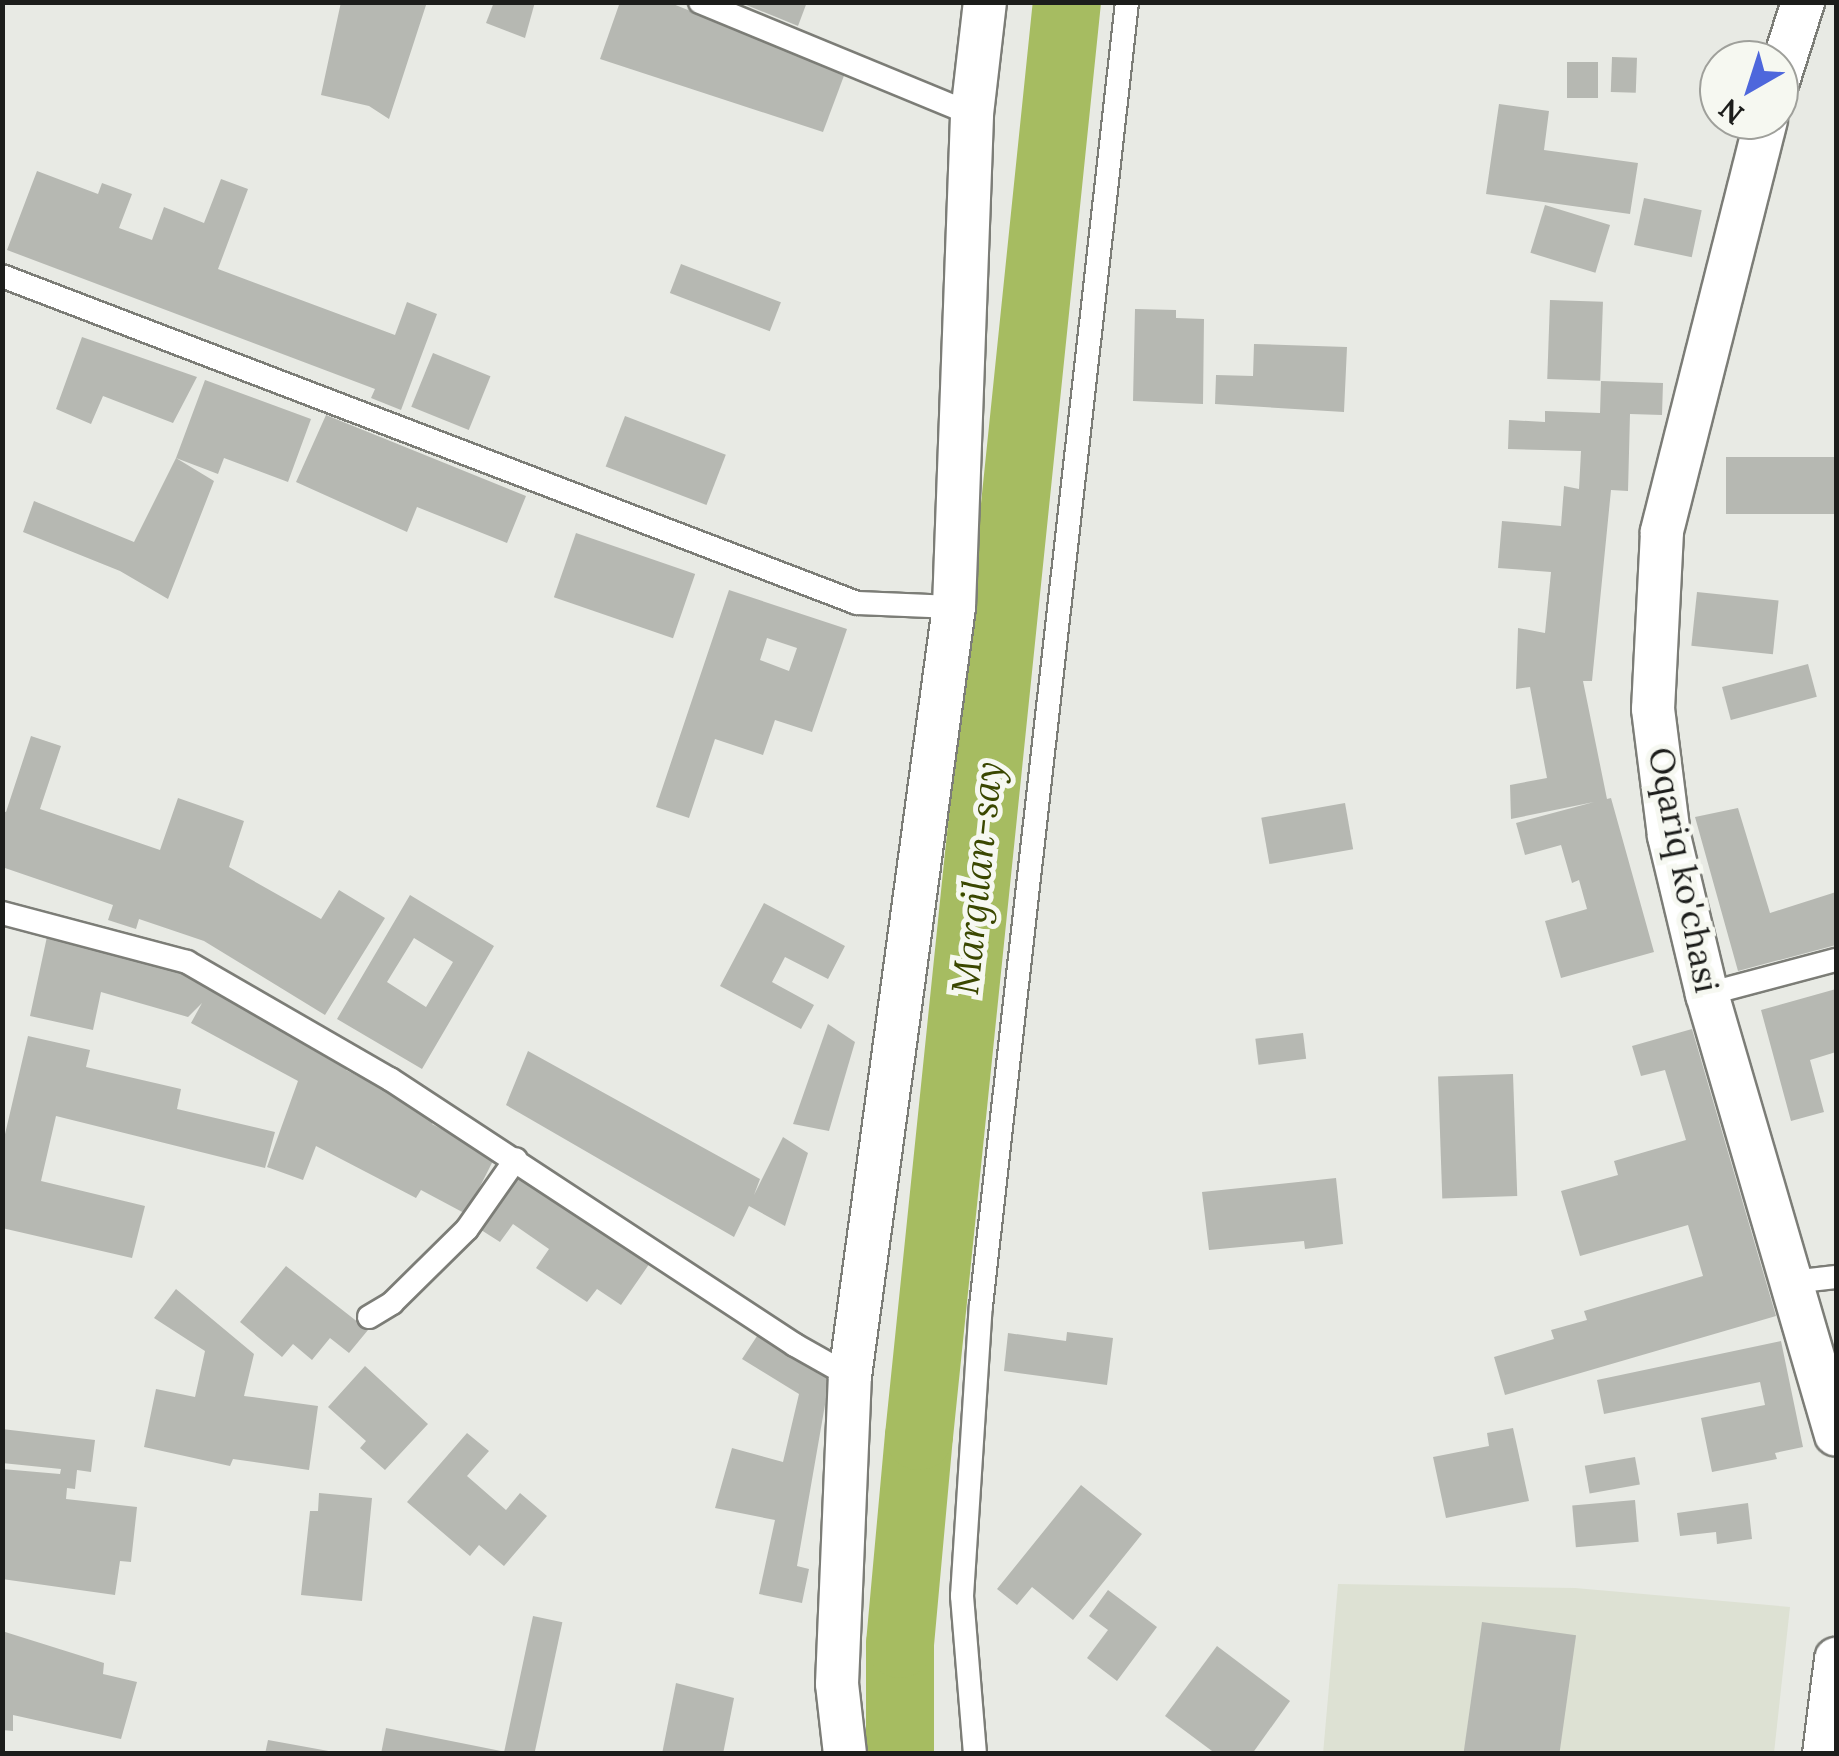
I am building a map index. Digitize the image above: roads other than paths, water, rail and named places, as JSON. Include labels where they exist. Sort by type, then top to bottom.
[{"type":"street","points":[[845,1754],[837,1684],[850,1376],[954,607],[972,114],[985,2]]},
{"type":"street","points":[[1791,40],[1803,2]]},
{"type":"street","name":"Oqariq ko'chasi","points":[[1761,140],[1662,532],[1653,709],[1669,836],[1707,994],[1836,1435]]},
{"type":"street","points":[[1824,1754],[1836,1658]]},
{"type":"lane","points":[[700,2],[972,114]]},
{"type":"lane","points":[[975,1754],[962,1596],[981,1306],[1127,2]]},
{"type":"lane","points":[[2,276],[857,603],[954,607]]},
{"type":"lane","points":[[2,913],[187,962],[390,1079],[795,1345],[850,1376]]},
{"type":"lane","points":[[1707,994],[1836,960]]},
{"type":"lane","points":[[368,1317],[392,1303],[468,1229],[516,1159]]},
{"type":"lane","points":[[1792,1282],[1836,1277]]},
{"type":"waterway","name":"Margilan-say","points":[[900,1754],[900,1644],[919,1436],[1067,2]]}]
